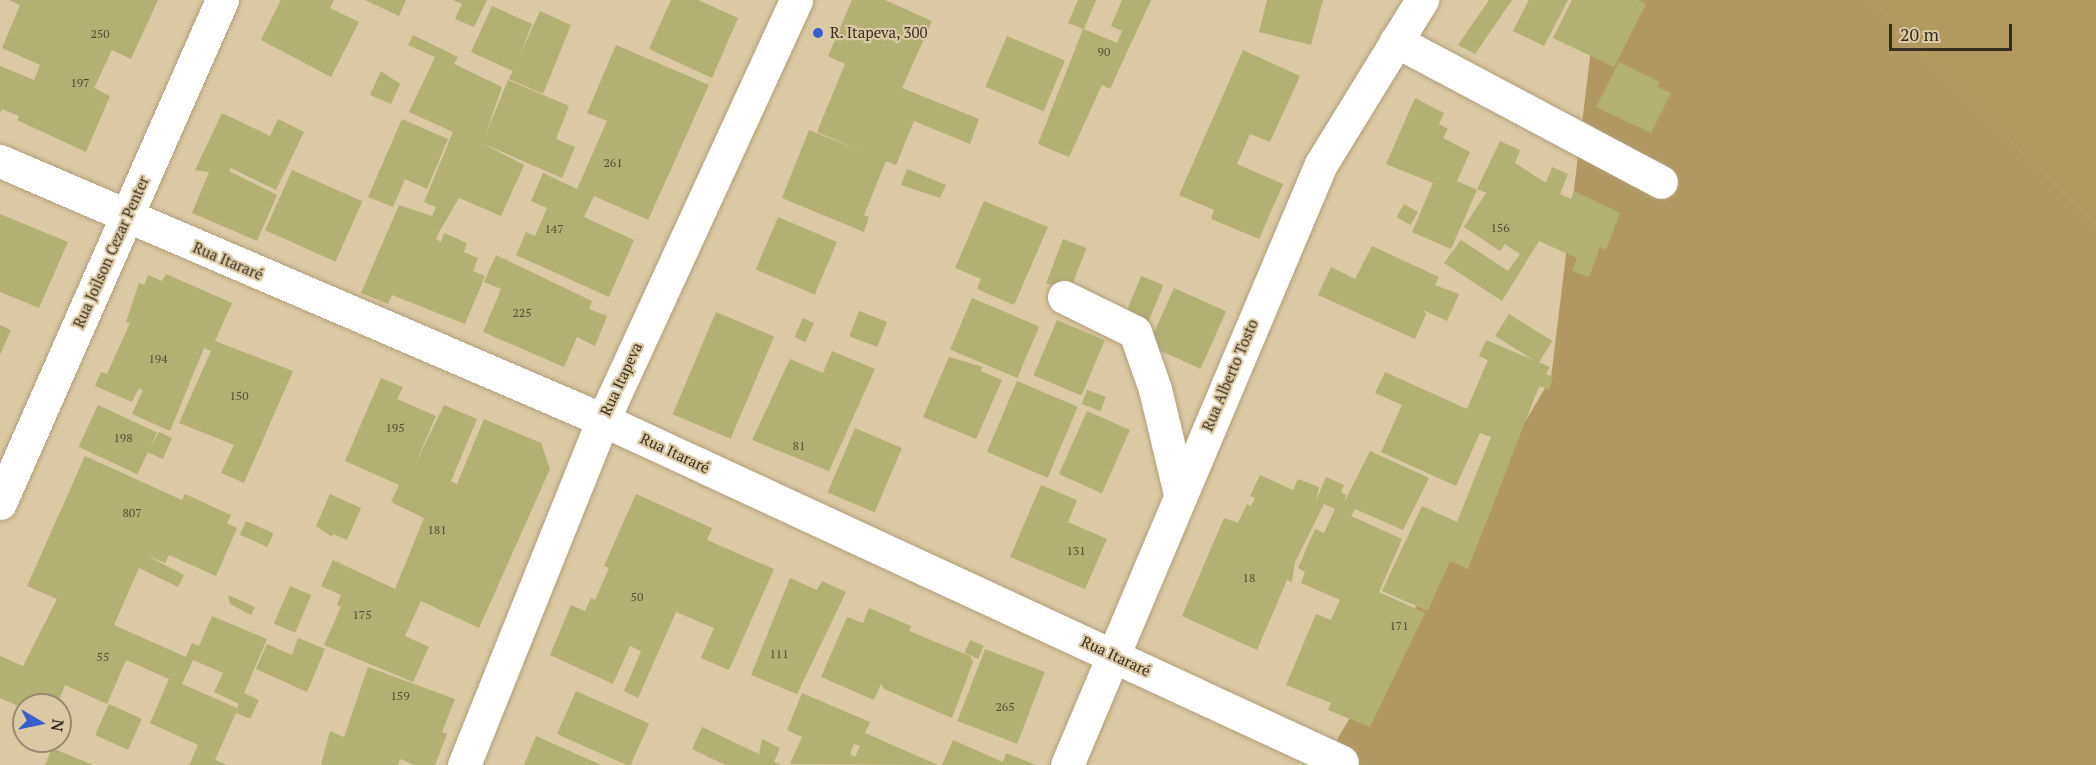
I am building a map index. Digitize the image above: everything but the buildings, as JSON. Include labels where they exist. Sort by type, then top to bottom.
[{"type":"street","name":"Rua Joilson Cezar Penter","points":[[0,503],[222,0]]},
{"type":"street","name":"Rua Itapeva","points":[[464,765],[603,420],[796,0]]},
{"type":"street","name":"Rua Alberto Tosto","points":[[1067,765],[1111,654],[1321,164],[1422,0]]},
{"type":"street","points":[[1396,41],[1661,182]]},
{"type":"street","name":"Rua Itararé","points":[[0,161],[126,218],[603,420],[1342,762]]},
{"type":"street","points":[[1064,297],[1135,332],[1155,389],[1180,494]]},
{"type":"shaded area","points":[[1597,0],[1870,0],[2096,225],[2096,765],[1322,765],[1551,378]]},
{"type":"shaded area","points":[[1870,0],[2096,0],[2096,225]]},
{"type":"place","name":"R. Itapeva, 300","points":[[818,33]]}]
